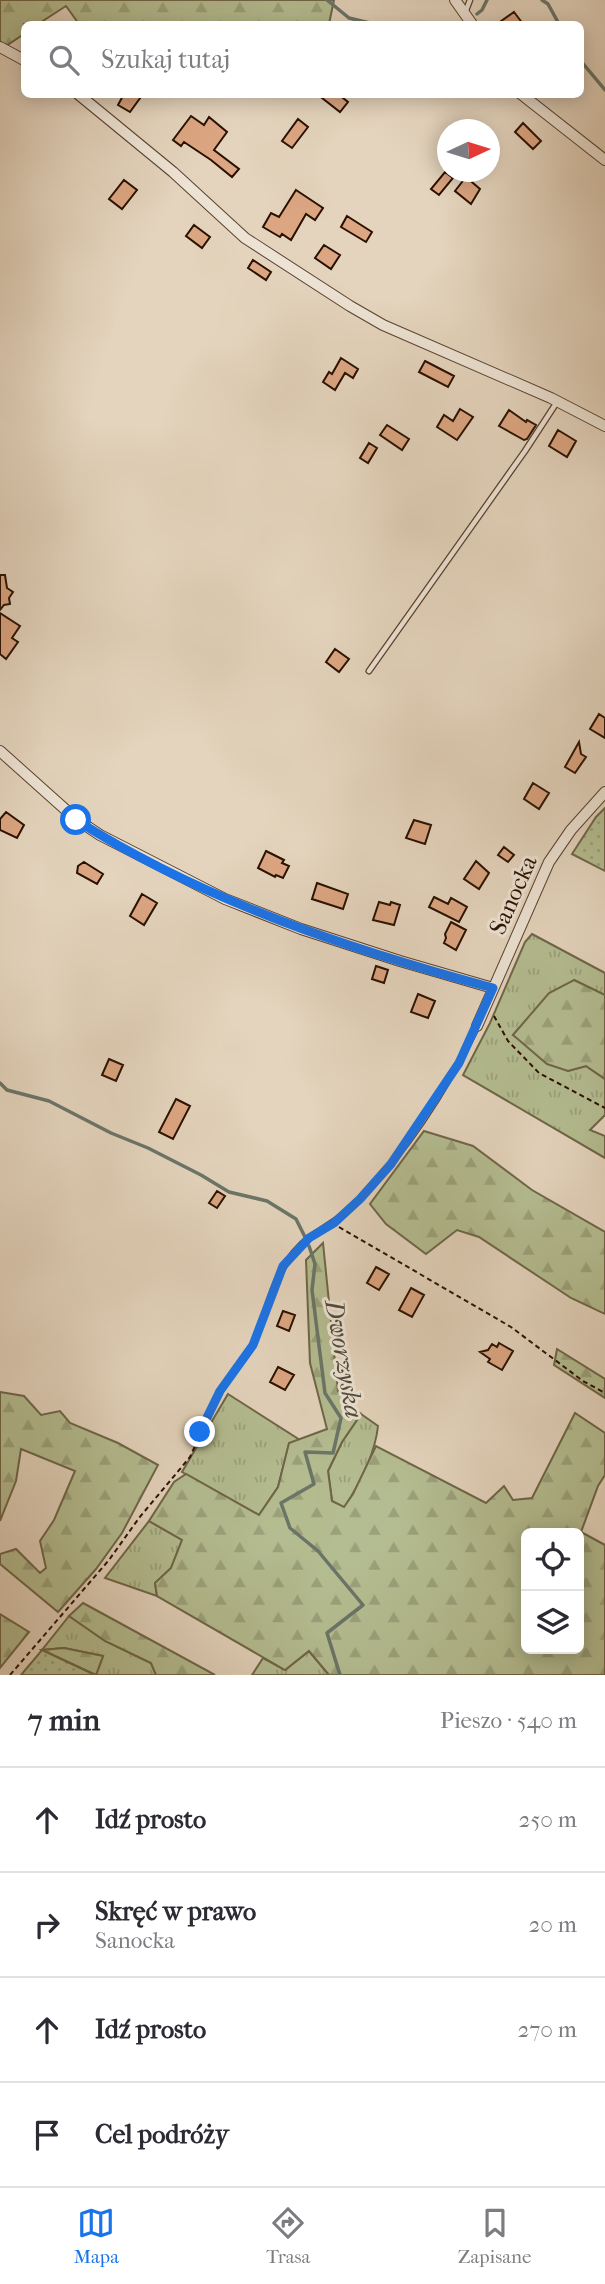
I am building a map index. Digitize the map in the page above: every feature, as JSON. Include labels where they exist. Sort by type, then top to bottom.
[{"type":"street","points":[[455,0],[470,21]]},
{"type":"street","points":[[0,47],[21,58]]},
{"type":"street","points":[[83,98],[173,172],[246,238],[289,267],[383,325],[557,401],[605,426]]},
{"type":"street","points":[[526,98],[605,160]]},
{"type":"street","points":[[0,751],[76,820],[225,899],[301,929],[493,988]]},
{"type":"street","name":"Sanocka","points":[[477,1026],[549,862],[571,830],[605,792]]},
{"type":"lane","points":[[465,13],[471,0]]},
{"type":"lane","points":[[369,671],[525,451],[557,401]]},
{"type":"lane","points":[[265,1314],[283,1266],[309,1238],[334,1223],[360,1199],[391,1164],[445,1086],[477,1026]]},
{"type":"path","points":[[486,1003],[508,1041],[539,1073],[605,1108]]},
{"type":"path","points":[[334,1223],[511,1327],[583,1381],[605,1393]]},
{"type":"path","points":[[10,1675],[109,1560],[139,1518],[190,1457],[220,1391],[253,1345],[265,1314]]},
{"type":"green space","points":[[0,0],[334,0],[330,21],[77,21],[66,6],[43,21],[21,21],[21,36],[0,50]]},
{"type":"green space","points":[[605,808],[605,871],[572,854]]},
{"type":"green space","points":[[532,934],[605,973],[605,995],[574,980],[532,1014],[513,1035],[568,1071],[586,1066],[605,1079],[605,1115],[590,1130],[605,1136],[605,1158],[463,1075],[490,1023],[525,942]]},
{"type":"green space","points":[[574,980],[605,995],[605,1079],[586,1066],[568,1071],[547,1064],[513,1035],[549,993]]},
{"type":"green space","points":[[424,1131],[473,1146],[532,1190],[605,1232],[605,1314],[571,1298],[479,1237],[457,1230],[426,1254],[386,1224],[370,1204]]},
{"type":"green space","points":[[323,1243],[338,1391],[361,1414],[342,1442],[328,1471],[332,1501],[344,1507],[376,1446],[486,1503],[504,1486],[513,1500],[532,1498],[575,1413],[605,1433],[605,1475],[598,1486],[582,1528],[521,1528],[521,1654],[584,1654],[584,1534],[605,1545],[605,1675],[329,1675],[309,1651],[285,1670],[157,1596],[155,1583],[171,1568],[182,1540],[149,1521],[174,1482],[186,1474],[259,1515],[278,1487],[289,1443],[327,1429],[310,1363],[306,1260]]},
{"type":"green space","points":[[557,1349],[605,1379],[605,1398],[554,1365]]},
{"type":"green space","points":[[0,1392],[24,1396],[41,1415],[60,1411],[70,1423],[118,1443],[158,1465],[122,1533],[96,1569],[58,1612],[0,1564],[0,1554],[16,1549],[40,1573],[46,1568],[40,1541],[54,1520],[75,1471],[21,1449],[16,1481],[0,1521]]},
{"type":"green space","points":[[228,1394],[300,1440],[289,1444],[278,1487],[259,1515],[182,1472]]},
{"type":"green space","points":[[361,1414],[378,1426],[374,1448],[366,1468],[344,1508],[332,1501],[328,1471],[342,1442]]},
{"type":"green space","points":[[149,1521],[182,1540],[171,1568],[155,1583],[157,1596],[105,1578]]},
{"type":"green space","points":[[83,1603],[215,1675],[156,1675],[151,1663],[105,1641],[69,1616]]},
{"type":"green space","points":[[0,1614],[29,1632],[0,1668]]},
{"type":"green space","points":[[69,1616],[105,1641],[151,1663],[156,1675],[96,1675],[103,1656],[64,1648],[42,1650]]},
{"type":"green space","points":[[64,1648],[103,1656],[96,1675],[42,1650]]},
{"type":"green space","points":[[42,1650],[95,1675],[21,1675]]},
{"type":"green space","points":[[309,1651],[329,1675],[252,1675],[263,1658],[285,1670]]},
{"type":"building","points":[[514,12],[521,21],[501,21]]},
{"type":"building","points":[[122,98],[140,98],[130,112],[118,105]]},
{"type":"building","points":[[322,98],[343,98],[348,102],[340,112]]},
{"type":"building","points":[[191,116],[204,125],[209,117],[227,132],[214,150],[239,169],[232,177],[184,142],[181,146],[173,140]]},
{"type":"building","points":[[298,119],[308,127],[292,148],[282,141]]},
{"type":"building","points":[[523,123],[541,141],[533,149],[515,132]]},
{"type":"building","points":[[124,180],[137,190],[122,209],[109,199]]},
{"type":"building","points":[[437,182],[450,182],[439,195],[431,189]]},
{"type":"building","points":[[462,182],[472,182],[480,189],[471,204],[455,191]]},
{"type":"building","points":[[296,190],[323,208],[315,220],[306,214],[291,240],[263,227],[271,213],[279,217]]},
{"type":"building","points":[[347,216],[372,232],[366,242],[341,227]]},
{"type":"building","points":[[194,225],[210,237],[202,248],[186,236]]},
{"type":"building","points":[[324,245],[340,255],[331,269],[315,258]]},
{"type":"building","points":[[253,260],[271,272],[266,280],[248,268]]},
{"type":"building","points":[[341,358],[358,369],[353,378],[345,373],[335,390],[323,382],[329,372],[332,374]]},
{"type":"building","points":[[425,361],[454,376],[448,387],[419,372]]},
{"type":"building","points":[[460,409],[473,417],[457,440],[437,427],[444,415],[453,421]]},
{"type":"building","points":[[509,410],[526,422],[527,420],[536,425],[527,439],[524,440],[499,426]]},
{"type":"building","points":[[387,425],[409,439],[402,450],[380,435]]},
{"type":"building","points":[[558,430],[576,441],[567,457],[549,446]]},
{"type":"building","points":[[369,443],[377,448],[368,463],[360,458]]},
{"type":"building","points":[[0,575],[5,575],[7,588],[13,592],[9,598],[10,604],[4,605],[0,610]]},
{"type":"building","points":[[0,613],[20,626],[12,638],[18,642],[6,659],[0,654]]},
{"type":"building","points":[[335,649],[349,659],[339,672],[326,662]]},
{"type":"building","points":[[599,714],[605,718],[605,738],[590,729]]},
{"type":"building","points":[[579,742],[581,754],[586,757],[575,773],[565,767]]},
{"type":"building","points":[[533,783],[549,793],[539,809],[524,799]]},
{"type":"building","points":[[6,812],[24,825],[17,838],[0,830],[0,819]]},
{"type":"building","points":[[414,820],[431,825],[425,844],[406,838]]},
{"type":"building","points":[[504,847],[514,855],[508,862],[498,855]]},
{"type":"building","points":[[266,851],[284,860],[282,863],[289,866],[283,878],[258,868]]},
{"type":"building","points":[[476,861],[489,873],[479,889],[464,879]]},
{"type":"building","points":[[84,862],[103,874],[97,884],[77,873],[78,866]]},
{"type":"building","points":[[317,883],[348,894],[343,909],[312,899]]},
{"type":"building","points":[[142,894],[157,903],[144,925],[130,916]]},
{"type":"building","points":[[434,897],[448,904],[451,898],[467,907],[459,922],[429,907]]},
{"type":"building","points":[[379,902],[400,905],[394,925],[373,920]]},
{"type":"building","points":[[451,922],[466,930],[456,950],[444,943]]},
{"type":"building","points":[[376,966],[388,970],[384,983],[372,979]]},
{"type":"building","points":[[418,994],[435,1001],[428,1018],[411,1012]]},
{"type":"building","points":[[109,1059],[123,1065],[116,1081],[102,1075]]},
{"type":"building","points":[[176,1099],[190,1106],[173,1139],[159,1132]]},
{"type":"building","points":[[217,1191],[225,1196],[217,1208],[209,1203]]},
{"type":"building","points":[[376,1267],[389,1274],[379,1290],[367,1283]]},
{"type":"building","points":[[411,1288],[424,1295],[412,1317],[399,1310]]},
{"type":"building","points":[[283,1311],[295,1315],[289,1331],[277,1326]]},
{"type":"building","points":[[499,1343],[513,1351],[502,1370],[488,1362],[490,1359],[480,1352],[488,1350],[492,1344],[497,1347]]},
{"type":"building","points":[[278,1367],[294,1375],[285,1390],[270,1382]]},
{"type":"waterway","points":[[327,0],[349,18],[362,21]]},
{"type":"waterway","points":[[477,14],[487,0]]},
{"type":"waterway","points":[[542,0],[548,4],[557,21]]},
{"type":"waterway","points":[[584,65],[605,90]]},
{"type":"waterway","points":[[0,1083],[7,1090],[49,1101],[111,1133],[148,1148],[229,1192],[267,1201],[296,1219],[305,1237]]},
{"type":"waterway","name":"Dworzyska","points":[[309,1246],[315,1264],[312,1290],[325,1393],[341,1418],[333,1453],[305,1452],[314,1484],[281,1503],[290,1528],[318,1551],[363,1605],[327,1633],[340,1675]]},
{"type":"route","points":[[76,820],[190,882],[252,911],[400,961],[493,988],[459,1063],[391,1164],[360,1199],[334,1223],[309,1238],[283,1266],[253,1345],[220,1391],[200,1432]]}]
